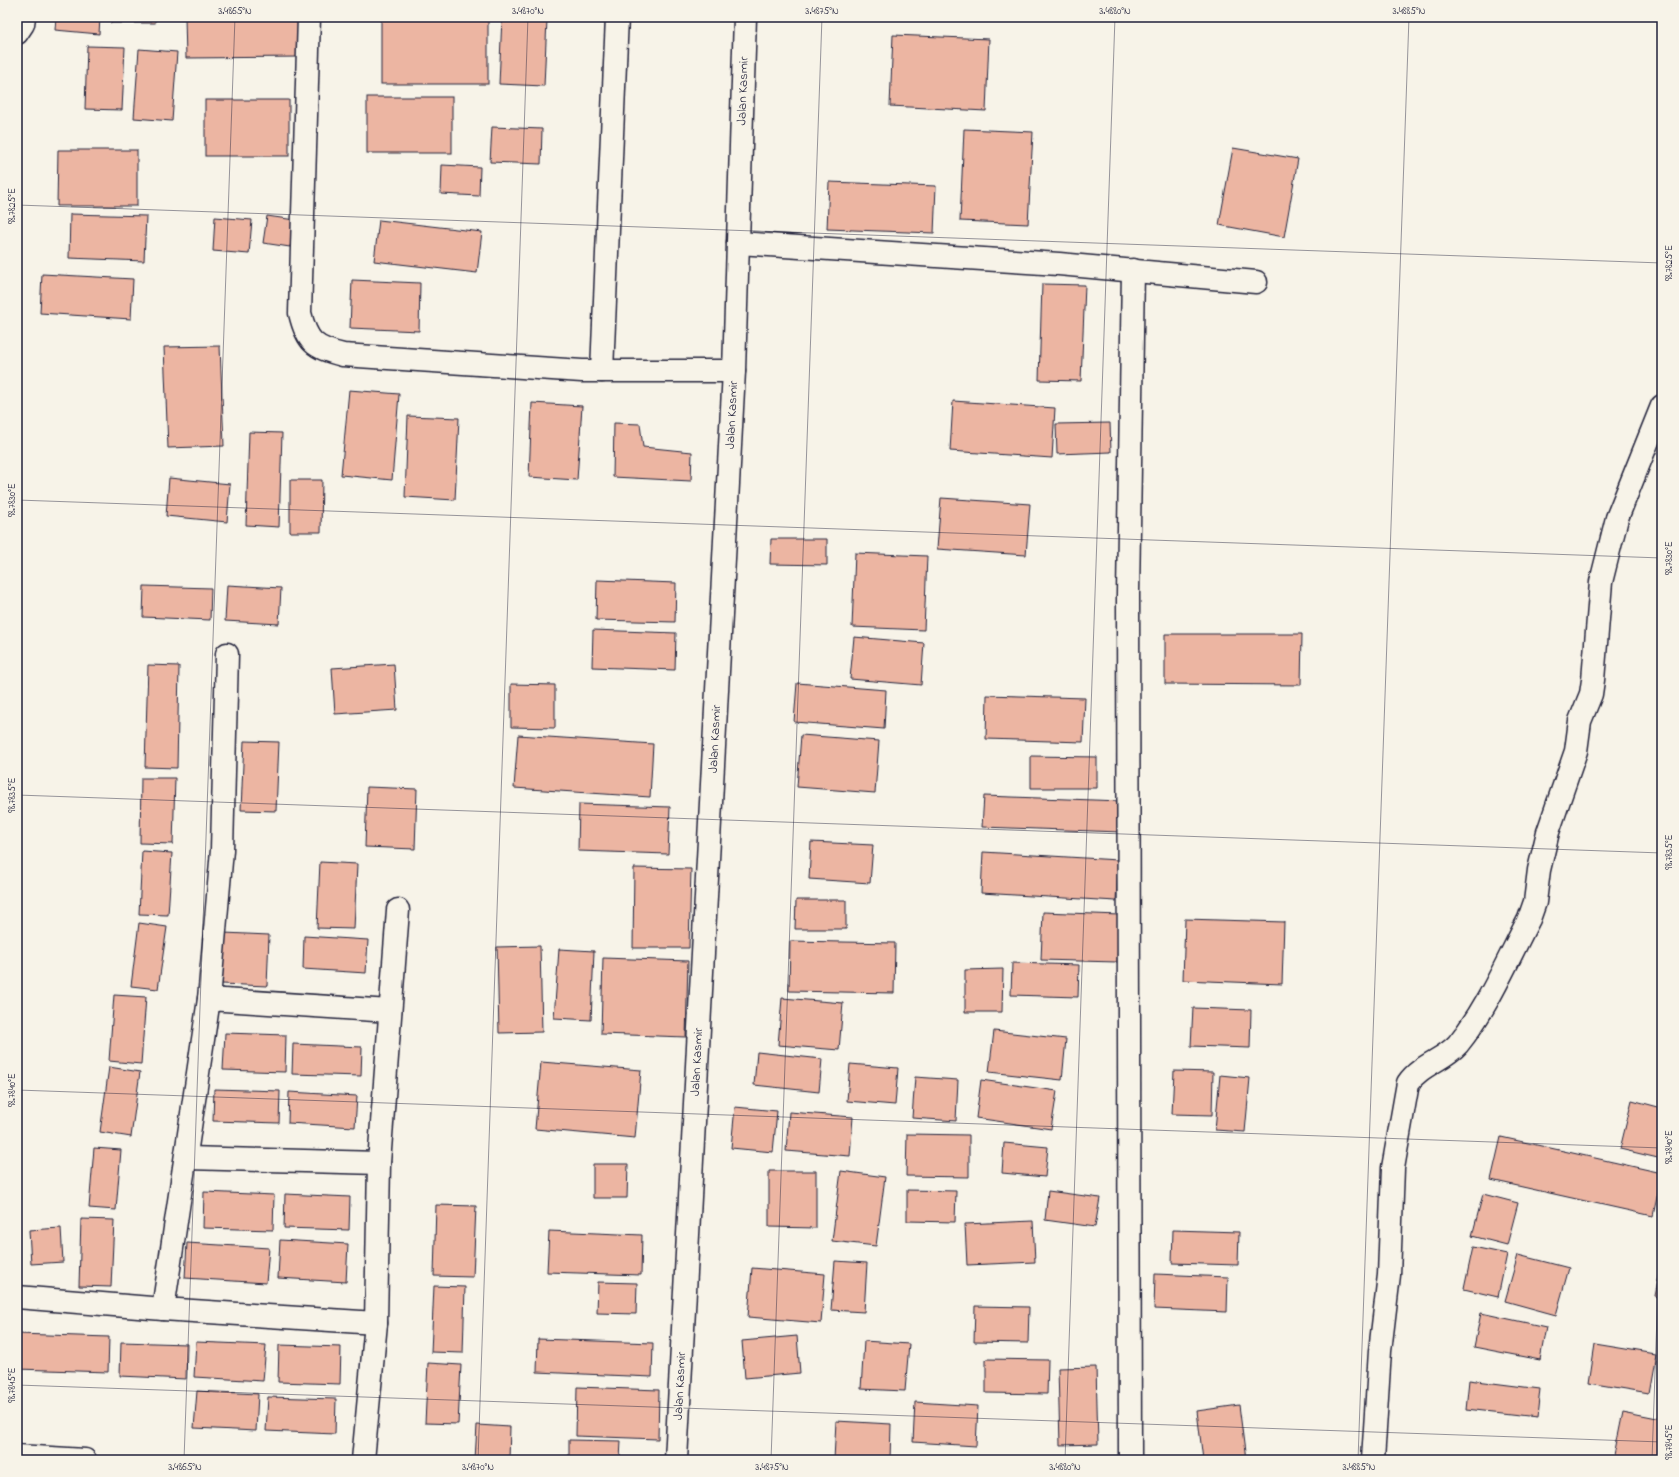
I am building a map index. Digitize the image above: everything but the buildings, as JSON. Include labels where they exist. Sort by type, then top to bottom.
[{"type":"street","points":[[17,33],[23,24],[24,17]]},
{"type":"street","points":[[309,17],[300,313],[305,332],[313,342],[326,351],[343,355],[602,371],[734,371]]},
{"type":"street","points":[[602,371],[617,17]]},
{"type":"street","name":"Jalan Kasmir","points":[[676,1460],[734,371],[745,17]]},
{"type":"street","points":[[738,243],[1058,264],[1256,282]]},
{"type":"street","points":[[1130,1460],[1128,618],[1133,270]]},
{"type":"street","points":[[1373,1460],[1380,1351],[1390,1275],[1393,1168],[1408,1083],[1414,1074],[1457,1045],[1477,1017],[1529,919],[1535,902],[1539,870],[1548,832],[1576,751],[1580,721],[1591,694],[1601,582],[1617,518],[1662,406]]},
{"type":"street","points":[[163,1309],[187,1158],[209,1000],[222,850],[227,654]]},
{"type":"street","points":[[363,1460],[376,1323],[379,1163],[398,910]]},
{"type":"street","points":[[209,1000],[390,1011]]},
{"type":"street","points":[[187,1158],[379,1163]]},
{"type":"street","points":[[17,1296],[163,1309],[376,1323]]},
{"type":"street","points":[[17,1456],[85,1460]]}]
